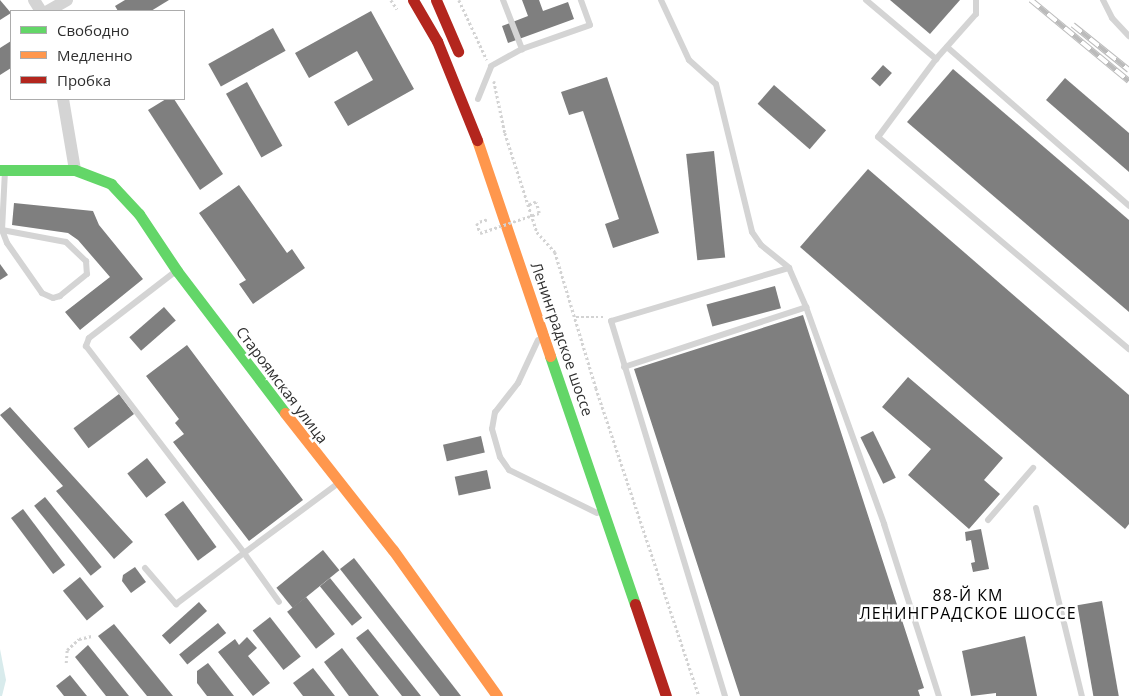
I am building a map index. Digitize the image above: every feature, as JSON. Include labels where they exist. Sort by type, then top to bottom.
[{"type":"main road","name":"Ленинградское шоссе","points":[[412,0],[437,41],[464,103],[543,330],[666,696]]},
{"type":"main road","points":[[436,0],[462,61]]},
{"type":"main road","points":[[472,84],[484,114]]},
{"type":"main road","name":"Староямская улица","points":[[3,170],[74,170],[111,184],[139,214],[177,271],[338,484],[393,550],[498,696]]},
{"type":"street","points":[[50,10],[67,0]]},
{"type":"street","points":[[63,100],[74,170]]},
{"type":"lane","points":[[503,0],[522,48]]},
{"type":"lane","points":[[478,99],[491,66],[522,48],[590,25],[581,0]]},
{"type":"lane","points":[[661,0],[690,60],[716,84],[752,232],[761,245],[790,268],[806,307],[884,524],[939,696]]},
{"type":"lane","points":[[866,0],[936,59]]},
{"type":"lane","points":[[976,0],[976,14],[936,59],[878,138],[1129,349]]},
{"type":"lane","points":[[1103,0],[1112,18],[1129,36]]},
{"type":"lane","points":[[947,47],[1129,206]]},
{"type":"lane","points":[[2,230],[66,242],[86,260],[87,274],[60,296],[47,296],[7,243],[2,230],[3,170]]},
{"type":"lane","points":[[725,696],[611,322],[790,268]]},
{"type":"lane","points":[[177,271],[89,338],[86,346],[244,553],[279,602]]},
{"type":"lane","points":[[624,367],[806,307]]},
{"type":"lane","points":[[543,330],[518,383],[496,412],[492,429],[500,456],[509,470],[607,518]]},
{"type":"lane","points":[[988,520],[1033,468]]},
{"type":"lane","points":[[145,568],[176,604],[338,484]]},
{"type":"lane","points":[[1036,508],[1082,696]]},
{"type":"path","points":[[459,0],[491,66],[506,133],[537,232],[556,252],[596,388],[699,696]]},
{"type":"path","points":[[487,220],[477,223],[480,233],[539,212],[536,202],[529,205]]},
{"type":"path","points":[[576,317],[599,316],[611,322]]},
{"type":"path","points":[[66,663],[67,650],[79,639],[92,636]]},
{"type":"shaded area","points":[[0,649],[6,680],[2,696],[0,696]]},
{"type":"building","points":[[0,0],[10,14],[0,20]]},
{"type":"building","points":[[125,0],[169,0],[153,10],[117,10],[115,6]]},
{"type":"building","points":[[522,0],[539,0],[543,11],[568,2],[574,19],[508,43],[502,26],[528,16]]},
{"type":"building","points":[[890,0],[960,0],[930,34]]},
{"type":"building","points":[[371,11],[414,89],[348,126],[334,102],[373,80],[357,51],[309,78],[295,53]]},
{"type":"building","points":[[273,28],[286,51],[221,87],[208,64]]},
{"type":"building","points":[[10,42],[10,69],[0,75],[0,48]]},
{"type":"building","points":[[883,65],[892,73],[880,86],[871,78]]},
{"type":"building","points":[[953,69],[1129,220],[1129,312],[907,122]]},
{"type":"building","points":[[607,77],[659,233],[613,248],[605,224],[619,219],[583,111],[569,115],[561,92]]},
{"type":"building","points":[[1065,78],[1129,133],[1129,172],[1046,100]]},
{"type":"building","points":[[247,82],[282,146],[261,157],[226,94]]},
{"type":"building","points":[[774,85],[826,130],[810,149],[758,104]]},
{"type":"building","points":[[164,100],[175,100],[223,174],[200,190],[148,110]]},
{"type":"building","points":[[714,151],[725,257],[697,260],[686,154]]},
{"type":"building","points":[[868,169],[1129,395],[1129,524],[1125,529],[800,247]]},
{"type":"building","points":[[239,185],[287,253],[292,249],[305,268],[253,304],[239,284],[246,280],[199,213]]},
{"type":"building","points":[[14,203],[93,211],[99,225],[143,279],[80,330],[65,312],[110,277],[78,240],[68,233],[12,225]]},
{"type":"building","points":[[0,264],[8,275],[0,280]]},
{"type":"building","points":[[775,286],[781,308],[712,327],[706,304]]},
{"type":"building","points":[[164,307],[176,321],[141,351],[129,337]]},
{"type":"building","points":[[803,315],[924,688],[918,690],[920,696],[740,696],[634,369]]},
{"type":"building","points":[[187,345],[303,500],[249,541],[173,442],[184,434],[175,423],[179,419],[146,376]]},
{"type":"building","points":[[908,377],[1003,458],[984,480],[1000,494],[969,529],[908,475],[931,449],[882,407]]},
{"type":"building","points":[[119,394],[134,414],[89,448],[73,428]]},
{"type":"building","points":[[10,407],[133,542],[114,559],[56,491],[63,486],[0,415]]},
{"type":"building","points":[[873,431],[896,478],[883,484],[860,437]]},
{"type":"building","points":[[481,436],[485,453],[447,461],[443,445]]},
{"type":"building","points":[[147,458],[166,482],[146,498],[127,473]]},
{"type":"building","points":[[487,470],[491,489],[459,495],[455,477]]},
{"type":"building","points":[[45,497],[102,567],[91,576],[34,506]]},
{"type":"building","points":[[183,501],[217,547],[198,561],[164,515]]},
{"type":"building","points":[[23,509],[65,565],[53,574],[11,518]]},
{"type":"building","points":[[981,529],[989,569],[973,572],[971,563],[975,562],[971,540],[966,541],[965,532]]},
{"type":"building","points":[[323,550],[339,570],[293,608],[276,588]]},
{"type":"building","points":[[354,558],[461,696],[440,696],[340,569]]},
{"type":"building","points":[[135,567],[146,582],[131,593],[122,581],[123,575]]},
{"type":"building","points":[[80,577],[104,607],[87,620],[63,591]]},
{"type":"building","points":[[330,578],[362,618],[352,626],[320,586]]},
{"type":"building","points":[[306,597],[335,634],[316,649],[287,612]]},
{"type":"building","points":[[1102,601],[1119,696],[1093,696],[1077,605]]},
{"type":"building","points":[[199,602],[207,611],[170,644],[162,635]]},
{"type":"building","points":[[270,617],[301,656],[283,670],[253,631]]},
{"type":"building","points":[[218,623],[226,633],[187,665],[179,654]]},
{"type":"building","points":[[114,624],[173,696],[147,696],[98,636]]},
{"type":"building","points":[[368,629],[421,696],[402,696],[356,638]]},
{"type":"building","points":[[1025,636],[1037,696],[996,696],[996,693],[971,696],[962,651]]},
{"type":"building","points":[[247,637],[257,648],[248,656],[270,683],[253,696],[218,652],[235,639],[239,645]]},
{"type":"building","points":[[88,645],[129,696],[106,696],[75,657]]},
{"type":"building","points":[[342,648],[379,696],[349,696],[324,662]]},
{"type":"building","points":[[208,663],[234,696],[207,696],[197,683],[197,671]]},
{"type":"building","points":[[313,668],[335,696],[303,696],[293,683]]},
{"type":"building","points":[[70,675],[87,696],[64,696],[56,686]]},
{"type":"railway","points":[[1031,0],[1129,81]]},
{"type":"railway","points":[[1073,25],[1129,70]]},
{"type":"traffic: fast","points":[[0,170],[75,170],[111,184],[139,214],[177,271],[285,413]]},
{"type":"traffic: fast","points":[[550,356],[635,604]]},
{"type":"traffic: slow","points":[[477,140],[550,356]]},
{"type":"traffic: slow","points":[[285,413],[393,550],[497,696]]},
{"type":"traffic: jam","points":[[413,0],[437,41],[477,140]]},
{"type":"traffic: jam","points":[[436,0],[458,51]]},
{"type":"traffic: jam","points":[[635,604],[666,696]]},
{"type":"district","name":"88-Й КМ ЛЕНИНГРАДСКОЕ ШОССЕ","points":[[968,604]]}]
